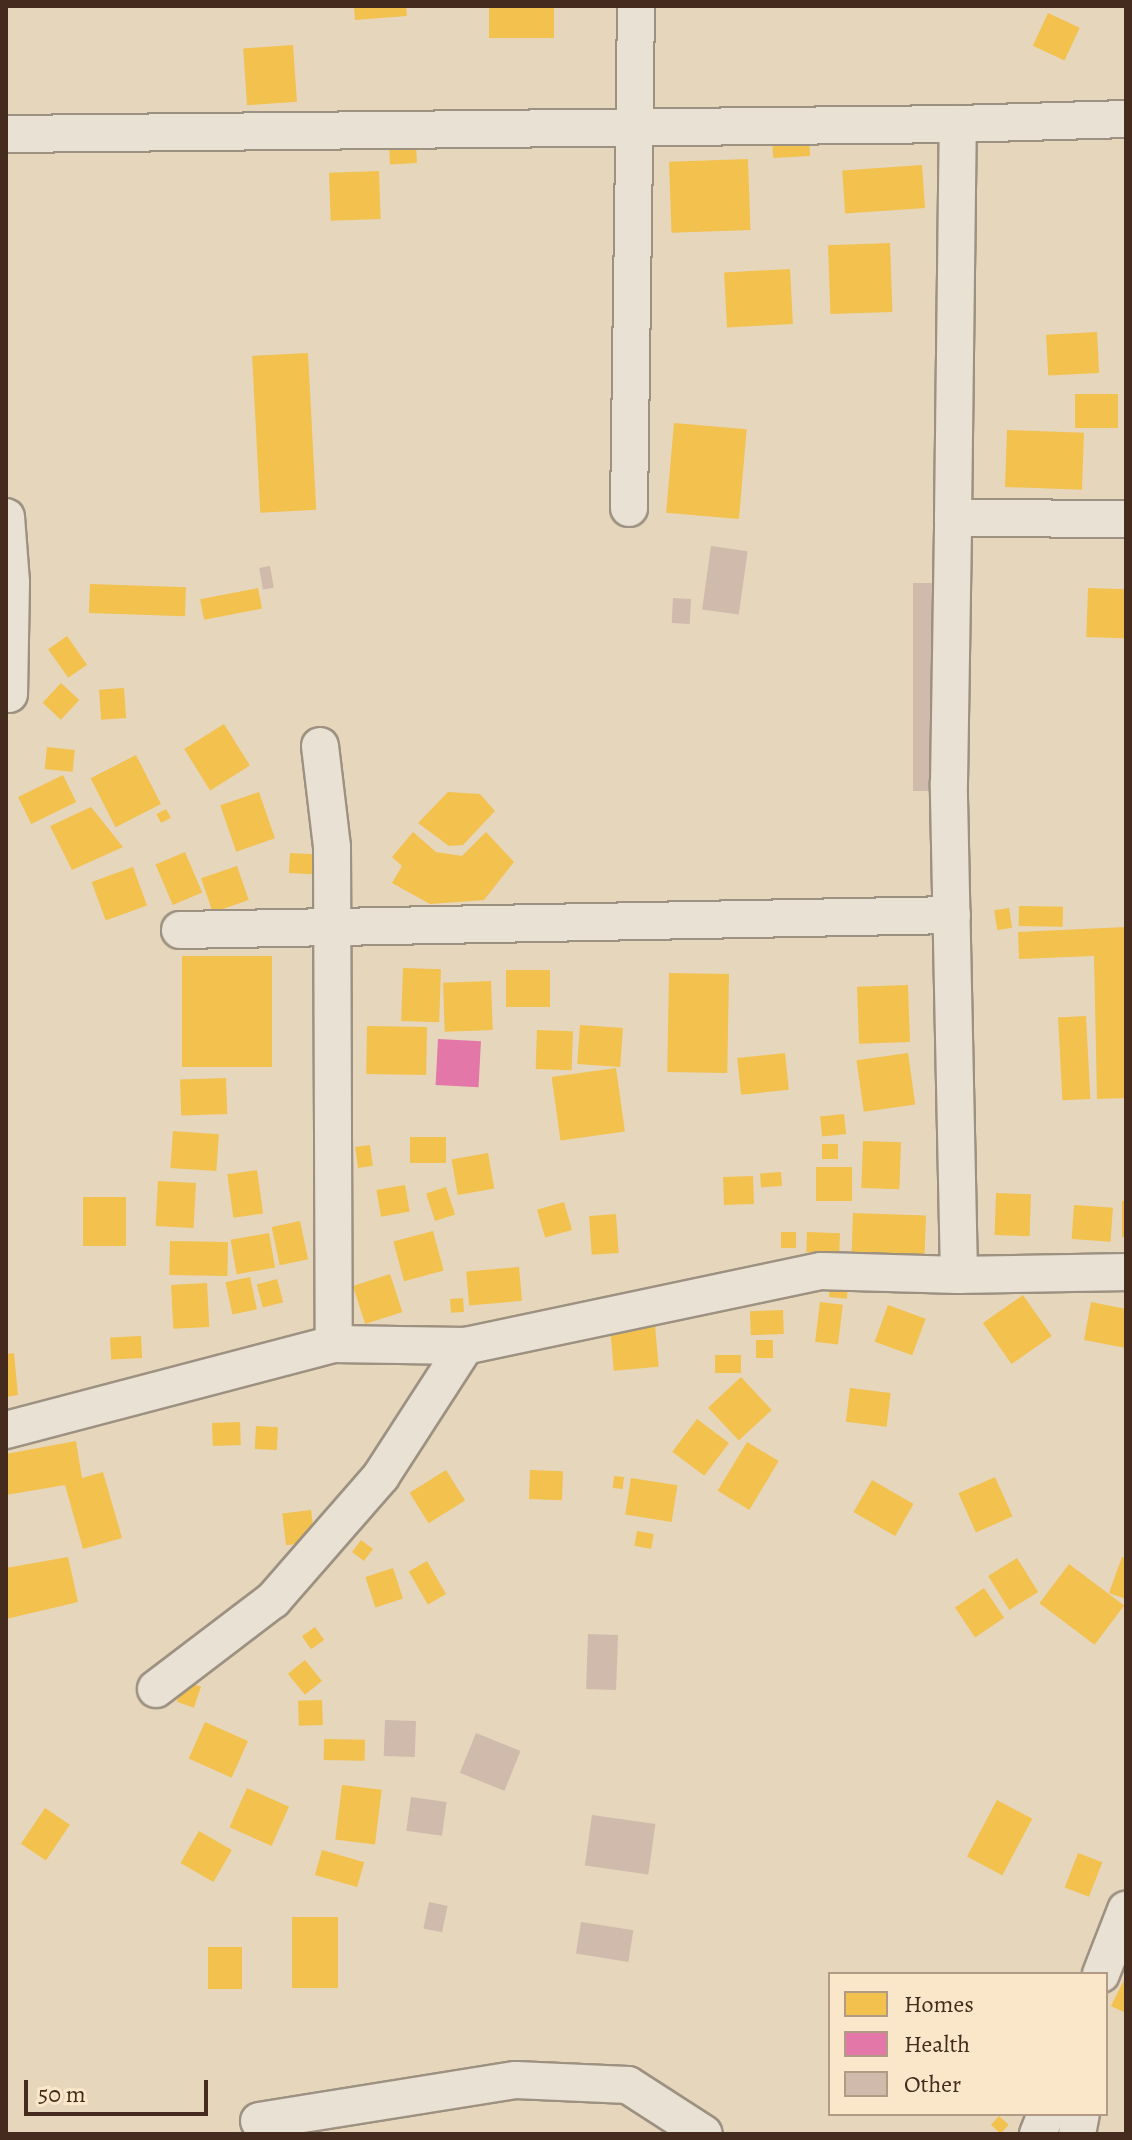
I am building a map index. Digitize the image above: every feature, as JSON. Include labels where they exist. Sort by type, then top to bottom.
[{"type":"street","points":[[629,508],[636,6]]},
{"type":"street","points":[[6,134],[636,124],[958,124],[1126,119]]},
{"type":"street","points":[[958,124],[952,915],[959,1275]]},
{"type":"street","points":[[6,517],[11,582],[9,694]]},
{"type":"street","points":[[953,518],[1126,519]]},
{"type":"street","points":[[320,746],[332,847],[334,1344]]},
{"type":"street","points":[[180,930],[952,915]]},
{"type":"street","points":[[6,1430],[334,1344],[465,1346],[821,1271],[959,1275],[1126,1272]]},
{"type":"street","points":[[156,1689],[273,1600],[381,1476],[465,1346]]},
{"type":"street","points":[[1102,1972],[1126,1910]]},
{"type":"street","points":[[259,2121],[516,2080],[628,2085],[704,2134]]},
{"type":"building: Homes","points":[[354,6],[406,6],[407,16],[355,20]]},
{"type":"building: Homes","points":[[489,6],[554,6],[554,38],[489,38]]},
{"type":"building: Homes","points":[[1048,13],[1080,28],[1065,60],[1033,46]]},
{"type":"building: Homes","points":[[293,45],[297,102],[247,105],[243,48]]},
{"type":"building: Homes","points":[[809,135],[810,156],[773,158],[772,137]]},
{"type":"building: Homes","points":[[416,144],[417,163],[390,164],[389,145]]},
{"type":"building: Homes","points":[[748,159],[750,230],[672,233],[669,162]]},
{"type":"building: Homes","points":[[922,165],[925,208],[845,213],[842,171]]},
{"type":"building: Homes","points":[[379,171],[381,219],[331,221],[329,173]]},
{"type":"building: Homes","points":[[890,243],[892,312],[830,314],[828,245]]},
{"type":"building: Homes","points":[[790,269],[793,324],[727,327],[724,272]]},
{"type":"building: Homes","points":[[1097,332],[1099,373],[1048,376],[1046,335]]},
{"type":"building: Homes","points":[[308,353],[316,510],[260,513],[252,356]]},
{"type":"building: Homes","points":[[1075,394],[1118,394],[1118,428],[1075,428]]},
{"type":"building: Homes","points":[[674,423],[747,429],[739,519],[666,513]]},
{"type":"building: Homes","points":[[1007,430],[1084,433],[1082,490],[1005,487]]},
{"type":"building: Homes","points":[[90,584],[186,587],[185,616],[89,613]]},
{"type":"building: Homes","points":[[258,588],[262,609],[204,620],[200,599]]},
{"type":"building: Homes","points":[[1088,588],[1126,589],[1124,638],[1086,637]]},
{"type":"building: Homes","points":[[67,636],[87,665],[68,678],[48,649]]},
{"type":"building: Homes","points":[[61,683],[79,700],[61,720],[43,703]]},
{"type":"building: Homes","points":[[124,688],[126,718],[101,720],[99,690]]},
{"type":"building: Homes","points":[[224,724],[250,766],[210,790],[184,749]]},
{"type":"building: Homes","points":[[47,747],[75,750],[73,772],[45,769]]},
{"type":"building: Homes","points":[[136,755],[161,804],[116,827],[91,778]]},
{"type":"building: Homes","points":[[63,775],[76,802],[31,824],[18,797]]},
{"type":"building: Homes","points":[[259,792],[275,838],[236,852],[220,805]]},
{"type":"building: Homes","points":[[448,792],[480,794],[495,811],[463,845],[449,846],[418,823]]},
{"type":"building: Homes","points":[[91,807],[123,847],[72,870],[50,826]]},
{"type":"building: Homes","points":[[166,809],[171,818],[161,823],[156,814]]},
{"type":"building: Homes","points":[[413,832],[436,852],[462,856],[486,832],[514,862],[484,900],[430,904],[392,883],[402,866],[392,857]]},
{"type":"building: Homes","points":[[185,852],[202,893],[173,905],[156,865]]},
{"type":"building: Homes","points":[[290,853],[324,855],[323,875],[289,873]]},
{"type":"building: Homes","points":[[237,866],[249,900],[213,912],[201,878]]},
{"type":"building: Homes","points":[[133,867],[147,906],[106,921],[92,882]]},
{"type":"building: Homes","points":[[1019,906],[1063,907],[1063,927],[1019,926]]},
{"type":"building: Homes","points":[[1009,908],[1012,928],[997,930],[994,910]]},
{"type":"building: Homes","points":[[1126,927],[1126,1098],[1097,1099],[1094,956],[1019,959],[1018,932]]},
{"type":"building: Homes","points":[[182,956],[272,956],[272,1067],[182,1067]]},
{"type":"building: Homes","points":[[403,968],[441,969],[439,1022],[401,1021]]},
{"type":"building: Homes","points":[[506,970],[550,970],[550,1007],[506,1007]]},
{"type":"building: Homes","points":[[669,973],[729,974],[727,1073],[667,1072]]},
{"type":"building: Homes","points":[[491,981],[493,1030],[445,1032],[443,983]]},
{"type":"building: Homes","points":[[908,985],[910,1042],[859,1044],[857,987]]},
{"type":"building: Homes","points":[[1086,1016],[1090,1099],[1062,1100],[1058,1017]]},
{"type":"building: Homes","points":[[580,1025],[623,1028],[620,1067],[577,1064]]},
{"type":"building: Homes","points":[[367,1026],[427,1027],[426,1075],[366,1074]]},
{"type":"building: Homes","points":[[537,1030],[573,1031],[572,1070],[536,1069]]},
{"type":"building: Homes","points":[[785,1053],[789,1090],[741,1095],[737,1058]]},
{"type":"building: Homes","points":[[908,1053],[915,1104],[864,1112],[857,1060]]},
{"type":"building: Homes","points":[[616,1068],[625,1131],[561,1140],[552,1077]]},
{"type":"building: Homes","points":[[226,1078],[227,1114],[181,1116],[180,1080]]},
{"type":"building: Homes","points":[[844,1114],[846,1134],[822,1136],[820,1117]]},
{"type":"building: Homes","points":[[173,1131],[219,1134],[216,1171],[170,1168]]},
{"type":"building: Homes","points":[[410,1137],[446,1137],[446,1163],[410,1163]]},
{"type":"building: Homes","points":[[863,1141],[901,1142],[899,1189],[861,1188]]},
{"type":"building: Homes","points":[[822,1144],[838,1144],[838,1159],[822,1159]]},
{"type":"building: Homes","points":[[370,1145],[373,1166],[358,1168],[355,1147]]},
{"type":"building: Homes","points":[[488,1153],[494,1188],[458,1195],[452,1159]]},
{"type":"building: Homes","points":[[816,1167],[852,1167],[852,1201],[816,1201]]},
{"type":"building: Homes","points":[[257,1170],[263,1214],[233,1218],[227,1174]]},
{"type":"building: Homes","points":[[781,1172],[782,1186],[761,1187],[760,1173]]},
{"type":"building: Homes","points":[[753,1176],[754,1204],[724,1205],[723,1177]]},
{"type":"building: Homes","points":[[158,1181],[196,1183],[194,1228],[156,1226]]},
{"type":"building: Homes","points":[[405,1185],[410,1212],[381,1217],[376,1190]]},
{"type":"building: Homes","points":[[446,1187],[455,1215],[435,1221],[426,1193]]},
{"type":"building: Homes","points":[[996,1193],[1031,1194],[1030,1236],[995,1235]]},
{"type":"building: Homes","points":[[83,1197],[126,1197],[126,1246],[83,1246]]},
{"type":"building: Homes","points":[[1122,1201],[1126,1201],[1126,1237],[1122,1237]]},
{"type":"building: Homes","points":[[564,1202],[572,1230],[545,1238],[537,1210]]},
{"type":"building: Homes","points":[[1074,1205],[1113,1208],[1111,1242],[1072,1239]]},
{"type":"building: Homes","points":[[853,1213],[926,1216],[924,1258],[852,1255]]},
{"type":"building: Homes","points":[[616,1214],[619,1253],[592,1255],[589,1216]]},
{"type":"building: Homes","points":[[300,1221],[308,1259],[280,1265],[272,1227]]},
{"type":"building: Homes","points":[[433,1231],[444,1271],[404,1281],[393,1242]]},
{"type":"building: Homes","points":[[781,1232],[796,1232],[796,1248],[781,1248]]},
{"type":"building: Homes","points":[[807,1232],[840,1233],[839,1253],[806,1252]]},
{"type":"building: Homes","points":[[269,1233],[275,1267],[237,1274],[231,1240]]},
{"type":"building: Homes","points":[[170,1241],[228,1242],[227,1276],[169,1275]]},
{"type":"building: Homes","points":[[519,1267],[522,1301],[469,1305],[466,1272]]},
{"type":"building: Homes","points":[[390,1274],[402,1312],[365,1324],[353,1286]]},
{"type":"building: Homes","points":[[250,1277],[257,1309],[232,1314],[226,1282]]},
{"type":"building: Homes","points":[[831,1277],[849,1279],[847,1299],[829,1297]]},
{"type":"building: Homes","points":[[277,1279],[283,1302],[263,1308],[257,1284]]},
{"type":"building: Homes","points":[[207,1283],[209,1327],[173,1329],[171,1285]]},
{"type":"building: Homes","points":[[1023,1295],[1052,1336],[1012,1364],[983,1323]]},
{"type":"building: Homes","points":[[463,1298],[464,1312],[451,1313],[450,1299]]},
{"type":"building: Homes","points":[[820,1302],[843,1305],[838,1345],[815,1342]]},
{"type":"building: Homes","points":[[1091,1302],[1126,1309],[1126,1348],[1084,1340]]},
{"type":"building: Homes","points":[[888,1305],[926,1319],[912,1355],[875,1342]]},
{"type":"building: Homes","points":[[783,1310],[784,1334],[751,1335],[750,1311]]},
{"type":"building: Homes","points":[[655,1325],[659,1367],[614,1371],[610,1329]]},
{"type":"building: Homes","points":[[141,1336],[142,1358],[111,1360],[110,1338]]},
{"type":"building: Homes","points":[[756,1340],[773,1340],[773,1358],[756,1358]]},
{"type":"building: Homes","points":[[14,1353],[18,1395],[6,1397],[6,1354]]},
{"type":"building: Homes","points":[[715,1355],[741,1355],[741,1373],[715,1373]]},
{"type":"building: Homes","points":[[741,1377],[772,1410],[739,1441],[708,1408]]},
{"type":"building: Homes","points":[[850,1388],[891,1393],[887,1427],[846,1422]]},
{"type":"building: Homes","points":[[697,1419],[729,1443],[704,1476],[672,1452]]},
{"type":"building: Homes","points":[[240,1422],[241,1445],[213,1446],[212,1423]]},
{"type":"building: Homes","points":[[256,1426],[278,1427],[277,1450],[255,1449]]},
{"type":"building: Homes","points":[[76,1441],[82,1478],[103,1472],[122,1538],[83,1549],[65,1485],[6,1495],[6,1454]]},
{"type":"building: Homes","points":[[747,1442],[779,1461],[749,1510],[718,1491]]},
{"type":"building: Homes","points":[[446,1470],[465,1501],[429,1523],[410,1493]]},
{"type":"building: Homes","points":[[530,1470],[563,1471],[562,1500],[529,1499]]},
{"type":"building: Homes","points":[[614,1476],[624,1477],[623,1489],[613,1488]]},
{"type":"building: Homes","points":[[995,1477],[1012,1516],[976,1533],[958,1493]]},
{"type":"building: Homes","points":[[631,1478],[677,1485],[672,1522],[625,1515]]},
{"type":"building: Homes","points":[[872,1480],[914,1504],[895,1536],[854,1512]]},
{"type":"building: Homes","points":[[311,1510],[315,1542],[286,1545],[282,1514]]},
{"type":"building: Homes","points":[[637,1531],[654,1534],[651,1549],[634,1546]]},
{"type":"building: Homes","points":[[361,1540],[373,1549],[364,1561],[352,1552]]},
{"type":"building: Homes","points":[[68,1557],[78,1602],[6,1619],[6,1568]]},
{"type":"building: Homes","points":[[1122,1557],[1126,1558],[1126,1599],[1109,1593]]},
{"type":"building: Homes","points":[[1017,1558],[1038,1592],[1009,1610],[988,1576]]},
{"type":"building: Homes","points":[[427,1561],[446,1594],[428,1604],[409,1572]]},
{"type":"building: Homes","points":[[1069,1564],[1124,1606],[1095,1645],[1040,1603]]},
{"type":"building: Homes","points":[[393,1568],[403,1598],[375,1607],[365,1577]]},
{"type":"building: Homes","points":[[984,1588],[1004,1618],[975,1637],[955,1608]]},
{"type":"building: Homes","points":[[315,1627],[324,1640],[311,1649],[302,1636]]},
{"type":"building: Homes","points":[[305,1660],[322,1681],[305,1695],[288,1674]]},
{"type":"building: Homes","points":[[184,1681],[201,1687],[194,1708],[177,1702]]},
{"type":"building: Homes","points":[[322,1700],[323,1725],[299,1726],[298,1701]]},
{"type":"building: Homes","points":[[205,1722],[248,1741],[232,1778],[189,1759]]},
{"type":"building: Homes","points":[[324,1739],[365,1740],[365,1761],[324,1760]]},
{"type":"building: Homes","points":[[342,1785],[382,1790],[375,1844],[335,1840]]},
{"type":"building: Homes","points":[[247,1788],[289,1807],[272,1846],[230,1827]]},
{"type":"building: Homes","points":[[997,1800],[1032,1819],[1002,1875],[967,1857]]},
{"type":"building: Homes","points":[[45,1808],[70,1825],[46,1860],[21,1844]]},
{"type":"building: Homes","points":[[199,1831],[232,1850],[213,1882],[180,1863]]},
{"type":"building: Homes","points":[[322,1850],[364,1862],[357,1887],[315,1875]]},
{"type":"building: Homes","points":[[1078,1853],[1102,1862],[1089,1897],[1065,1888]]},
{"type":"building: Homes","points":[[292,1917],[338,1917],[338,1988],[292,1988]]},
{"type":"building: Homes","points":[[208,1947],[242,1947],[242,1989],[208,1989]]},
{"type":"building: Homes","points":[[1126,1976],[1126,2013],[1111,2006]]},
{"type":"building: Homes","points":[[999,2116],[1009,2125],[1001,2134],[991,2125]]},
{"type":"building: Health","points":[[438,1039],[481,1041],[479,1087],[436,1085]]},
{"type":"building: Other","points":[[711,546],[748,551],[739,615],[702,609]]},
{"type":"building: Other","points":[[270,566],[274,588],[263,590],[259,568]]},
{"type":"building: Other","points":[[913,583],[944,583],[944,791],[913,791]]},
{"type":"building: Other","points":[[673,598],[691,599],[690,624],[672,623]]},
{"type":"building: Other","points":[[588,1634],[618,1635],[616,1690],[586,1689]]},
{"type":"building: Other","points":[[385,1720],[416,1721],[415,1757],[384,1756]]},
{"type":"building: Other","points":[[476,1733],[521,1751],[504,1791],[460,1773]]},
{"type":"building: Other","points":[[411,1797],[447,1802],[442,1836],[406,1831]]},
{"type":"building: Other","points":[[592,1815],[655,1824],[648,1874],[585,1866]]},
{"type":"building: Other","points":[[429,1902],[448,1906],[442,1932],[423,1928]]},
{"type":"building: Other","points":[[581,1922],[633,1930],[628,1962],[576,1954]]}]
